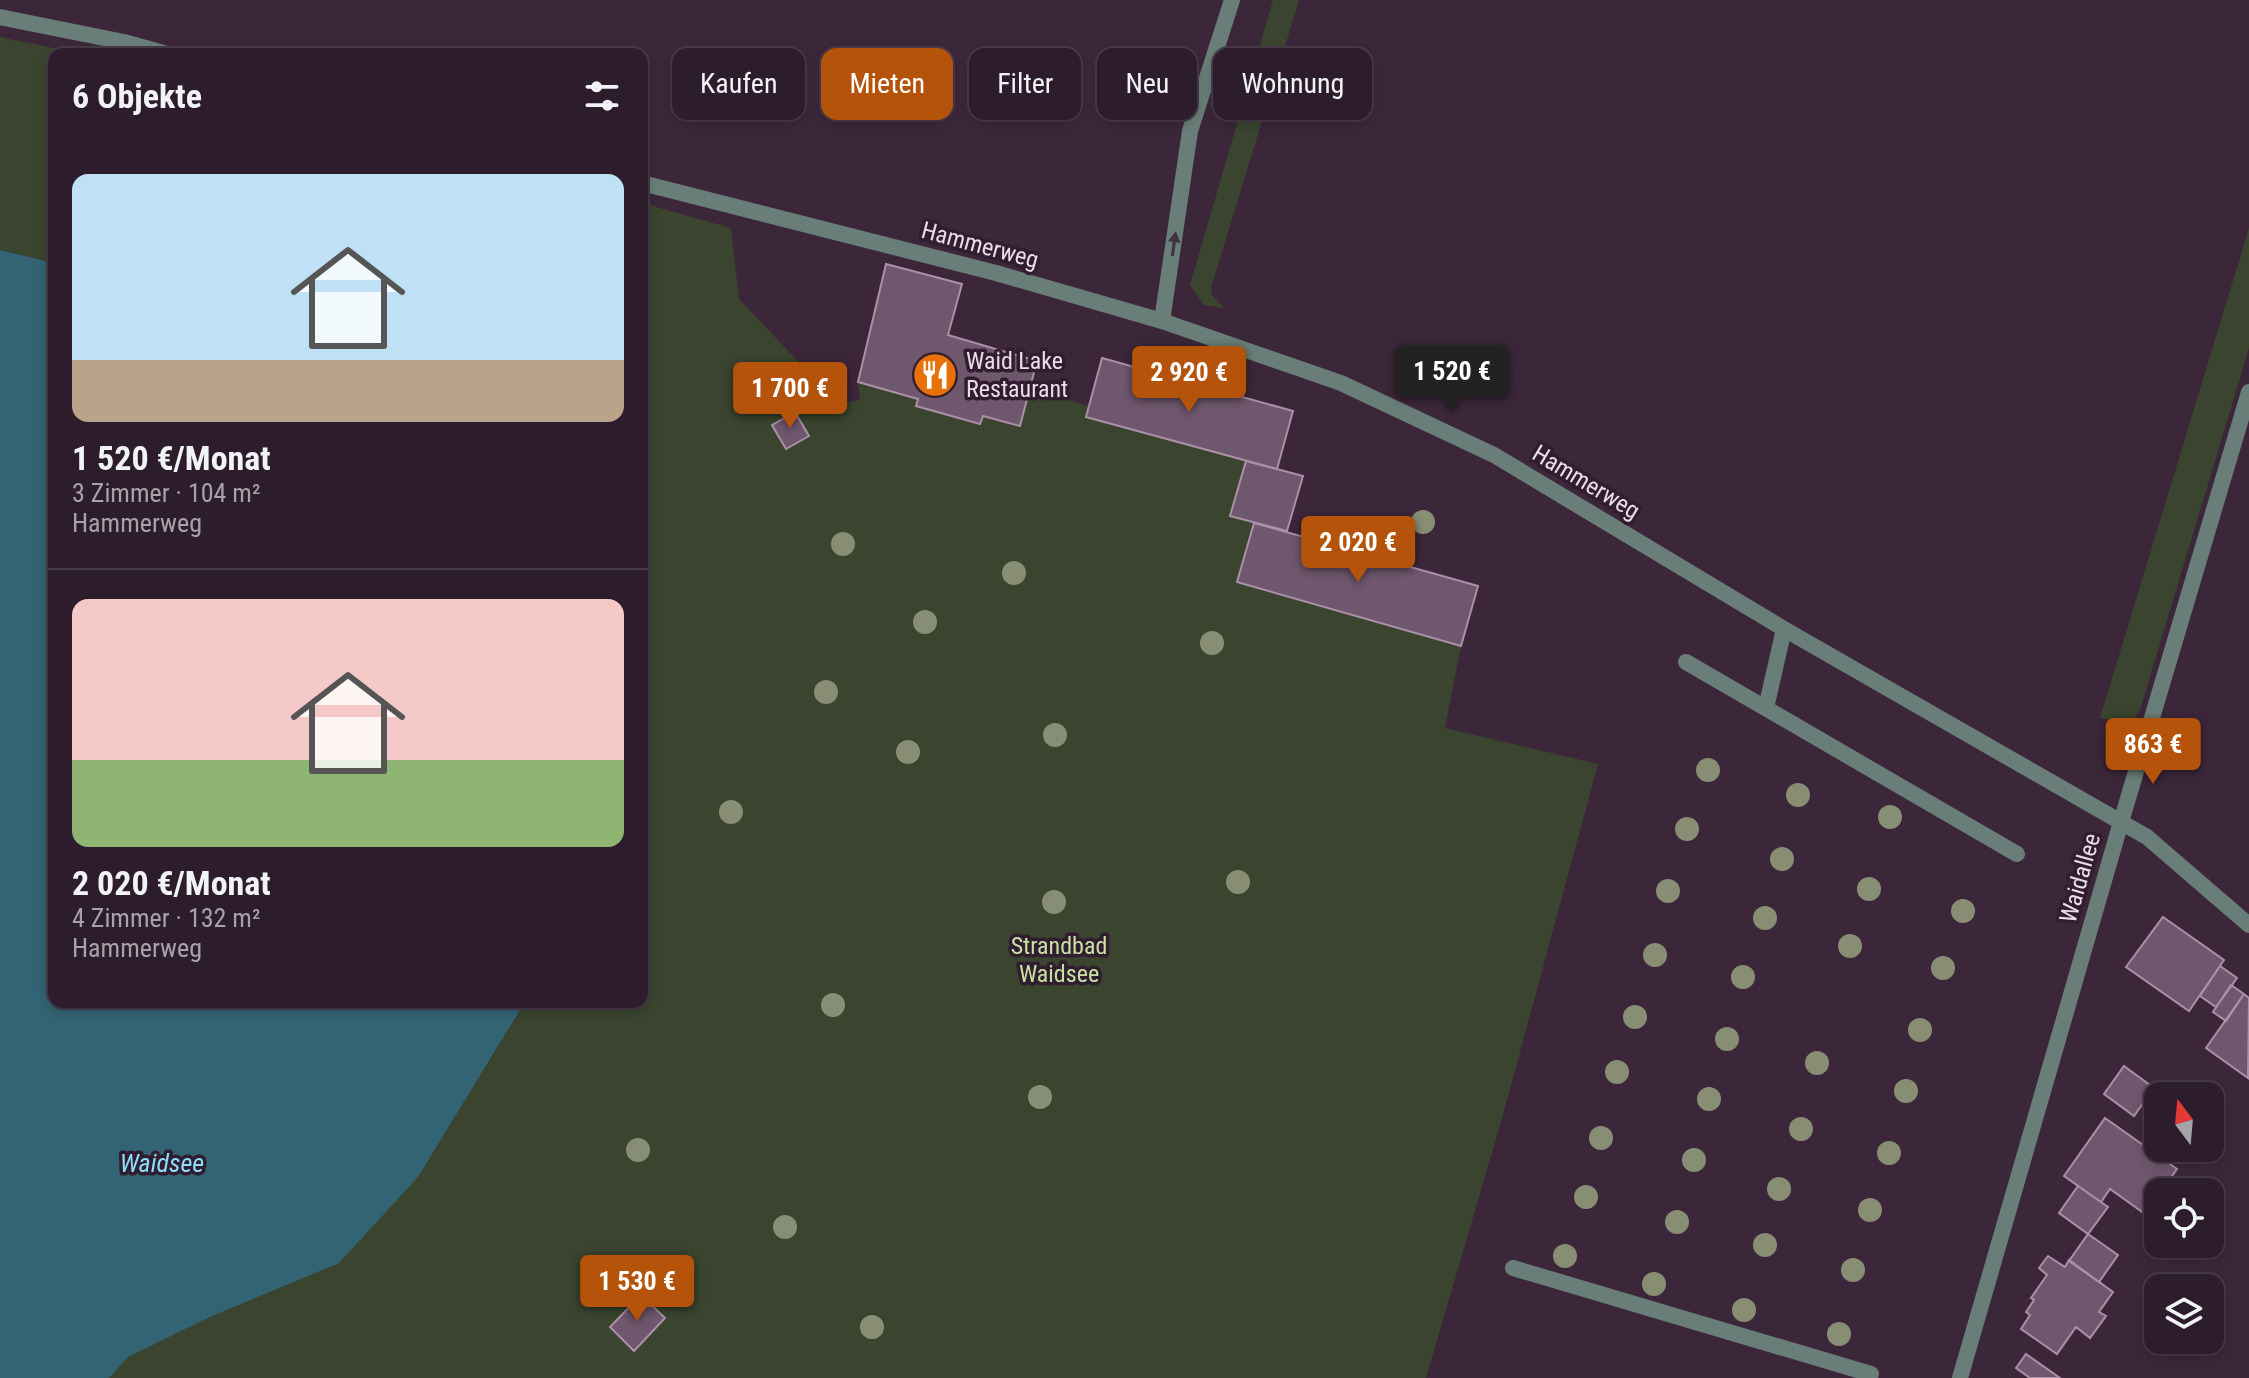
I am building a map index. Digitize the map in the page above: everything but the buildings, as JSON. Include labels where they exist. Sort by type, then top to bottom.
[{"type":"street","points":[[1162,321],[1190,131],[1232,0]]},
{"type":"street","points":[[0,17],[146,48]]},
{"type":"street","name":"Hammerweg","points":[[648,184],[895,246],[1162,321],[1329,377],[1494,455],[1784,629],[2147,837],[2249,925]]},
{"type":"street","name":"Waidallee","points":[[1960,1378],[2249,392]]},
{"type":"street","points":[[1766,708],[1784,629]]},
{"type":"street","points":[[1686,662],[2017,854]]},
{"type":"street","points":[[1513,1268],[1871,1374]]},
{"type":"green space","points":[[1273,0],[1299,0],[1284,48],[1259,48]]},
{"type":"green space","points":[[0,37],[54,48],[48,48],[48,262],[0,250]]},
{"type":"green space","points":[[1238,120],[1262,120],[1211,288],[1212,295],[1224,308],[1204,305],[1190,285]]},
{"type":"green space","name":"Strandbad Waidsee","points":[[648,205],[731,228],[739,299],[839,404],[860,400],[858,382],[918,399],[916,406],[980,423],[983,416],[1019,425],[1030,389],[1089,406],[1087,417],[1246,461],[1231,515],[1254,523],[1238,582],[1461,646],[1445,728],[1598,764],[1503,1115],[1426,1378],[109,1378],[127,1357],[212,1316],[418,1177],[521,1008],[648,1008]]},
{"type":"green space","points":[[2249,228],[2249,348],[2140,710],[2132,723],[2100,718]]},
{"type":"water","name":"Waidsee","points":[[0,250],[48,262],[48,1008],[521,1008],[418,1177],[339,1263],[212,1316],[128,1357],[109,1378],[0,1378]]},
{"type":"place","name":"Waid Lake Restaurant","points":[[935,375]]}]
